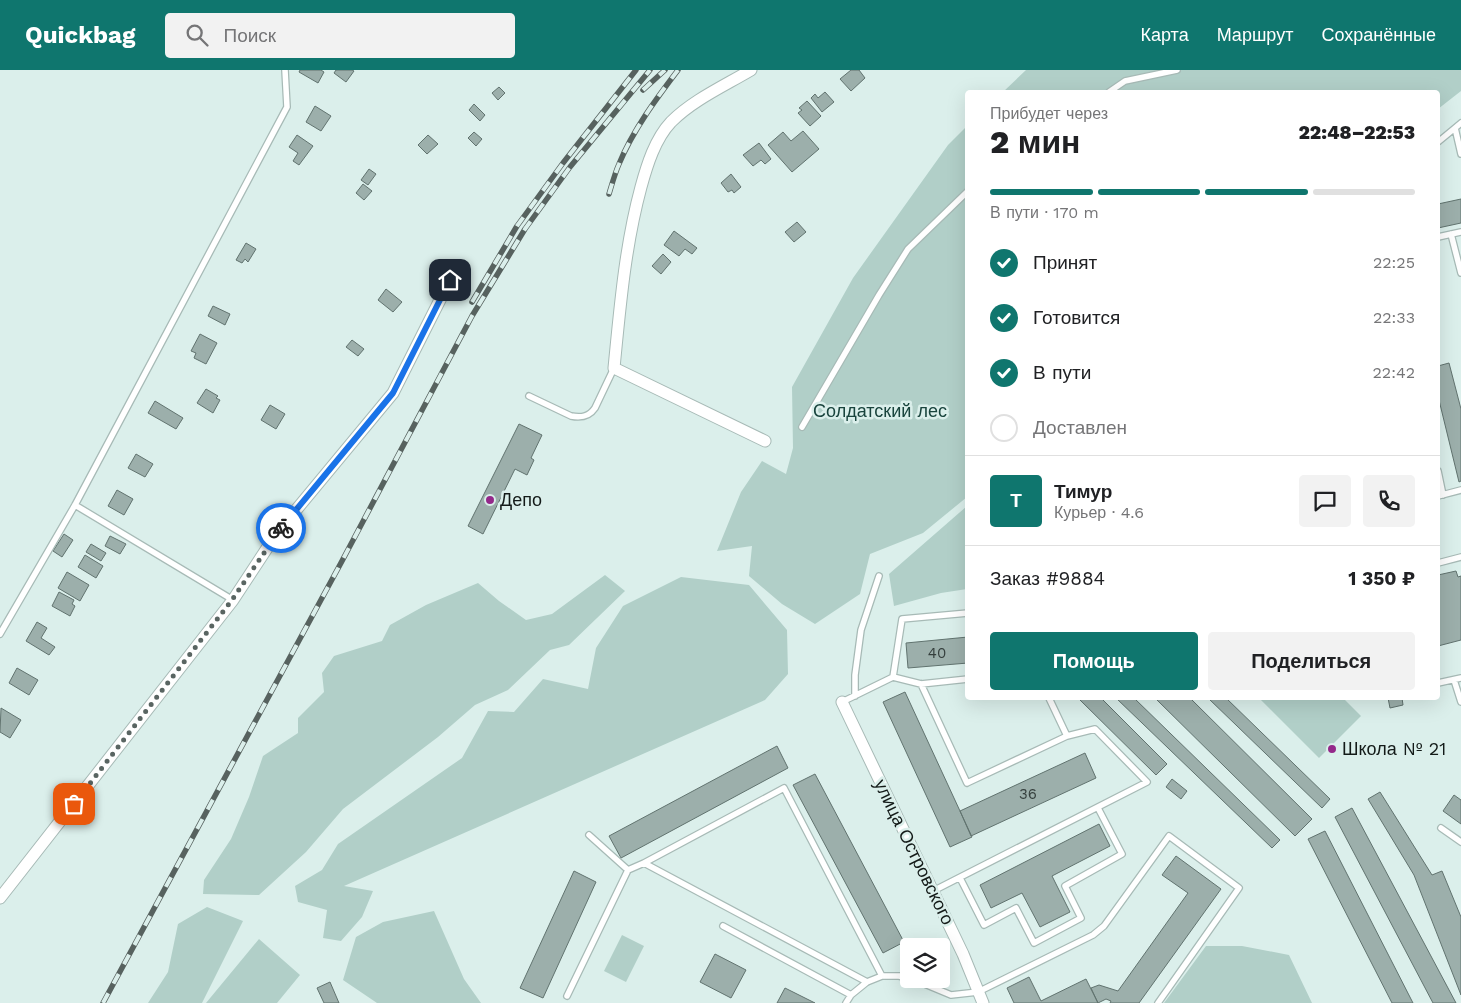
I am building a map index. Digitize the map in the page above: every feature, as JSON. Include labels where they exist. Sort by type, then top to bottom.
[{"type":"street","points":[[751,70],[693,104],[670,123],[656,143],[646,170],[626,249],[614,368],[765,441]]},
{"type":"street","points":[[0,898],[232,600],[277,533],[393,393],[450,280]]},
{"type":"street","name":"улица Островского","points":[[842,702],[963,954],[980,998]]},
{"type":"lane","points":[[0,634],[74,505],[288,108],[285,70]]},
{"type":"lane","points":[[1112,90],[1125,81],[1177,70]]},
{"type":"lane","points":[[1440,140],[1461,124]]},
{"type":"lane","points":[[1455,128],[1461,154]]},
{"type":"lane","points":[[802,427],[908,249],[965,194]]},
{"type":"lane","points":[[1440,237],[1461,232]]},
{"type":"lane","points":[[1451,234],[1461,273]]},
{"type":"lane","points":[[529,396],[571,416],[577,418],[586,416],[593,412],[614,368]]},
{"type":"lane","points":[[1440,495],[1461,490]]},
{"type":"lane","points":[[74,505],[232,600]]},
{"type":"lane","points":[[1440,562],[1461,557]]},
{"type":"lane","points":[[855,696],[855,676],[861,630],[879,576]]},
{"type":"lane","points":[[893,677],[902,619],[965,613]]},
{"type":"lane","points":[[842,702],[893,677],[921,684],[965,679]]},
{"type":"lane","points":[[1440,683],[1461,678]]},
{"type":"lane","points":[[1454,680],[1461,702]]},
{"type":"lane","points":[[921,684],[967,783],[1067,736],[1095,729],[1147,782],[933,892]]},
{"type":"lane","points":[[1050,700],[1067,736]]},
{"type":"lane","points":[[567,996],[628,870],[784,788],[882,976]]},
{"type":"lane","points":[[960,878],[984,925],[1016,908],[1034,943],[1081,918],[1065,886],[1122,854],[1098,808]]},
{"type":"lane","points":[[1441,828],[1461,842]]},
{"type":"lane","points":[[589,835],[628,870]]},
{"type":"lane","points":[[846,1003],[851,995],[867,982],[882,976],[900,976],[951,995],[980,998],[1092,935],[1104,926],[1169,836],[1239,888],[1158,1003]]},
{"type":"lane","points":[[644,863],[867,982]]},
{"type":"lane","points":[[724,926],[851,995]]},
{"type":"lane","points":[[951,995],[955,1003]]},
{"type":"green space","points":[[1026,70],[1461,70],[1461,91],[1440,107],[1440,90],[1005,90]]},
{"type":"green space","name":"Солдатский лес","points":[[965,128],[965,499],[923,533],[870,554],[860,594],[815,624],[782,604],[749,576],[752,546],[717,551],[741,492],[762,461],[786,474],[793,448],[792,387],[853,278],[948,145]]},
{"type":"green space","points":[[965,508],[965,589],[941,593],[894,606],[889,574]]},
{"type":"green space","points":[[605,575],[625,591],[569,645],[550,650],[508,690],[475,705],[438,737],[343,809],[306,852],[259,895],[203,894],[204,880],[231,839],[249,797],[263,756],[298,733],[298,718],[324,692],[322,673],[334,656],[382,641],[390,625],[426,605],[478,583],[526,620],[552,614]]},
{"type":"green space","points":[[681,577],[749,585],[787,630],[788,674],[765,700],[344,886],[373,891],[362,917],[341,941],[323,938],[327,910],[298,902],[295,886],[322,870],[338,844],[462,758],[488,711],[514,712],[543,679],[588,689],[596,648],[623,606]]},
{"type":"green space","points":[[1261,700],[1345,700],[1361,716],[1319,758]]},
{"type":"green space","points":[[207,907],[243,921],[202,1003],[148,1003],[168,972],[178,924]]},
{"type":"green space","points":[[434,911],[464,979],[481,1003],[377,1003],[343,980],[356,937],[383,922]]},
{"type":"green space","points":[[622,935],[644,946],[626,982],[604,971]]},
{"type":"green space","points":[[259,939],[300,975],[277,1003],[206,1003]]},
{"type":"green space","points":[[1206,946],[1242,946],[1289,955],[1312,1003],[1164,1003]]},
{"type":"building","points":[[300,70],[321,70],[324,72],[318,83],[299,72]]},
{"type":"building","points":[[336,70],[354,71],[346,82],[334,73]]},
{"type":"building","points":[[851,70],[859,70],[865,78],[851,91],[840,79]]},
{"type":"building","points":[[499,87],[505,93],[498,100],[492,93]]},
{"type":"building","points":[[825,92],[834,102],[822,112],[811,98],[815,94],[818,98]]},
{"type":"building","points":[[807,101],[821,116],[810,126],[798,113],[802,110],[799,108]]},
{"type":"building","points":[[474,104],[485,115],[480,121],[469,110]]},
{"type":"building","points":[[315,106],[331,116],[321,131],[306,122]]},
{"type":"building","points":[[803,131],[819,149],[792,172],[768,145],[783,132],[791,141]]},
{"type":"building","points":[[474,132],[482,139],[476,146],[468,138]]},
{"type":"building","points":[[297,135],[313,146],[299,165],[293,161],[298,153],[289,147]]},
{"type":"building","points":[[428,135],[438,144],[427,154],[418,145]]},
{"type":"building","points":[[759,143],[771,159],[765,164],[761,160],[753,166],[743,155]]},
{"type":"building","points":[[369,169],[376,174],[368,185],[361,180]]},
{"type":"building","points":[[731,174],[741,187],[734,193],[732,190],[728,192],[721,183]]},
{"type":"building","points":[[363,184],[372,191],[364,200],[356,193]]},
{"type":"building","points":[[1461,199],[1461,223],[1440,228],[1440,204]]},
{"type":"building","points":[[797,222],[806,232],[794,242],[785,232]]},
{"type":"building","points":[[674,231],[697,248],[692,254],[685,249],[679,256],[664,245]]},
{"type":"building","points":[[246,243],[256,249],[248,262],[245,259],[242,263],[236,260]]},
{"type":"building","points":[[663,254],[671,262],[661,274],[652,266]]},
{"type":"building","points":[[386,289],[402,302],[393,312],[378,300]]},
{"type":"building","points":[[213,306],[230,314],[225,325],[208,316]]},
{"type":"building","points":[[200,334],[217,343],[206,364],[194,358],[196,353],[191,351]]},
{"type":"building","points":[[352,340],[364,349],[358,356],[346,347]]},
{"type":"building","points":[[1449,363],[1461,409],[1461,481],[1459,482],[1440,404],[1440,365]]},
{"type":"building","points":[[206,389],[218,396],[216,398],[220,400],[213,413],[197,403]]},
{"type":"building","points":[[155,401],[183,418],[176,429],[148,413]]},
{"type":"building","points":[[270,405],[285,414],[276,429],[261,420]]},
{"type":"building","name":"Депо","points":[[519,424],[542,435],[531,458],[534,460],[527,475],[515,469],[483,534],[468,526]]},
{"type":"building","points":[[136,454],[153,464],[145,477],[128,468]]},
{"type":"building","points":[[117,490],[133,499],[124,515],[108,506]]},
{"type":"building","points":[[64,534],[73,540],[62,557],[53,551]]},
{"type":"building","points":[[110,536],[126,544],[120,554],[105,546]]},
{"type":"building","points":[[91,544],[106,553],[101,561],[86,552]]},
{"type":"building","points":[[85,555],[103,566],[96,578],[78,567]]},
{"type":"building","points":[[1456,571],[1458,577],[1461,576],[1461,640],[1440,645],[1440,575]]},
{"type":"building","points":[[67,572],[89,585],[80,601],[58,588]]},
{"type":"building","points":[[59,592],[74,600],[72,604],[75,606],[70,616],[52,606]]},
{"type":"building","points":[[37,622],[47,628],[41,638],[55,647],[49,655],[26,641]]},
{"type":"building","points":[[965,637],[965,663],[908,668],[906,643]]},
{"type":"building","points":[[17,668],[38,680],[29,695],[9,683]]},
{"type":"building","points":[[905,692],[972,837],[950,847],[883,702]]},
{"type":"building","points":[[1080,700],[1103,700],[1167,764],[1156,775]]},
{"type":"building","points":[[1118,700],[1136,700],[1280,840],[1272,848]]},
{"type":"building","points":[[1157,700],[1192,700],[1312,819],[1295,836]]},
{"type":"building","points":[[1210,700],[1228,700],[1330,799],[1322,808]]},
{"type":"building","points":[[1388,700],[1402,700],[1403,705],[1390,708]]},
{"type":"building","points":[[1,708],[21,720],[10,738],[0,732]]},
{"type":"building","points":[[777,746],[788,768],[621,858],[609,836]]},
{"type":"building","points":[[1085,753],[1096,778],[971,836],[960,811]]},
{"type":"building","points":[[815,774],[902,938],[900,938],[900,944],[883,953],[793,785]]},
{"type":"building","points":[[1172,779],[1187,791],[1181,799],[1166,787]]},
{"type":"building","points":[[1380,792],[1432,875],[1442,871],[1461,917],[1461,995],[1414,875],[1368,799]]},
{"type":"building","points":[[1454,795],[1461,800],[1461,824],[1443,811]]},
{"type":"building","points":[[1352,808],[1456,1003],[1433,1003],[1335,817]]},
{"type":"building","points":[[1099,824],[1110,846],[1052,876],[1070,912],[1040,927],[1022,893],[991,908],[980,885]]},
{"type":"building","points":[[1325,831],[1413,1003],[1392,1003],[1308,839]]},
{"type":"building","points":[[1176,856],[1221,889],[1139,1003],[1110,1003],[1111,1001],[1106,999],[1098,1003],[1091,988],[1099,985],[1118,991],[1188,893],[1162,875]]},
{"type":"building","points":[[574,871],[596,882],[543,998],[520,988]]},
{"type":"building","points":[[715,954],[746,970],[731,998],[700,982]]},
{"type":"building","points":[[1029,977],[1041,1001],[1086,979],[1098,1003],[1014,1003],[1007,988]]},
{"type":"building","points":[[330,982],[339,1003],[324,1003],[317,988]]},
{"type":"building","points":[[785,988],[815,1003],[777,1003]]},
{"type":"railway","points":[[472,302],[517,226],[563,163],[636,70]]},
{"type":"railway","points":[[103,1003],[472,316],[525,229],[570,167],[650,70]]},
{"type":"railway","points":[[643,90],[665,70]]},
{"type":"railway","points":[[609,194],[618,167],[631,139],[653,104],[678,70]]},
{"type":"way so far","points":[[74,804],[232,600],[281,528]]},
{"type":"place","name":"Депо","points":[[490,500]]},
{"type":"place","name":"Школа № 21","points":[[1332,749]]},
{"type":"route","points":[[281,528],[393,393],[450,280]]}]
